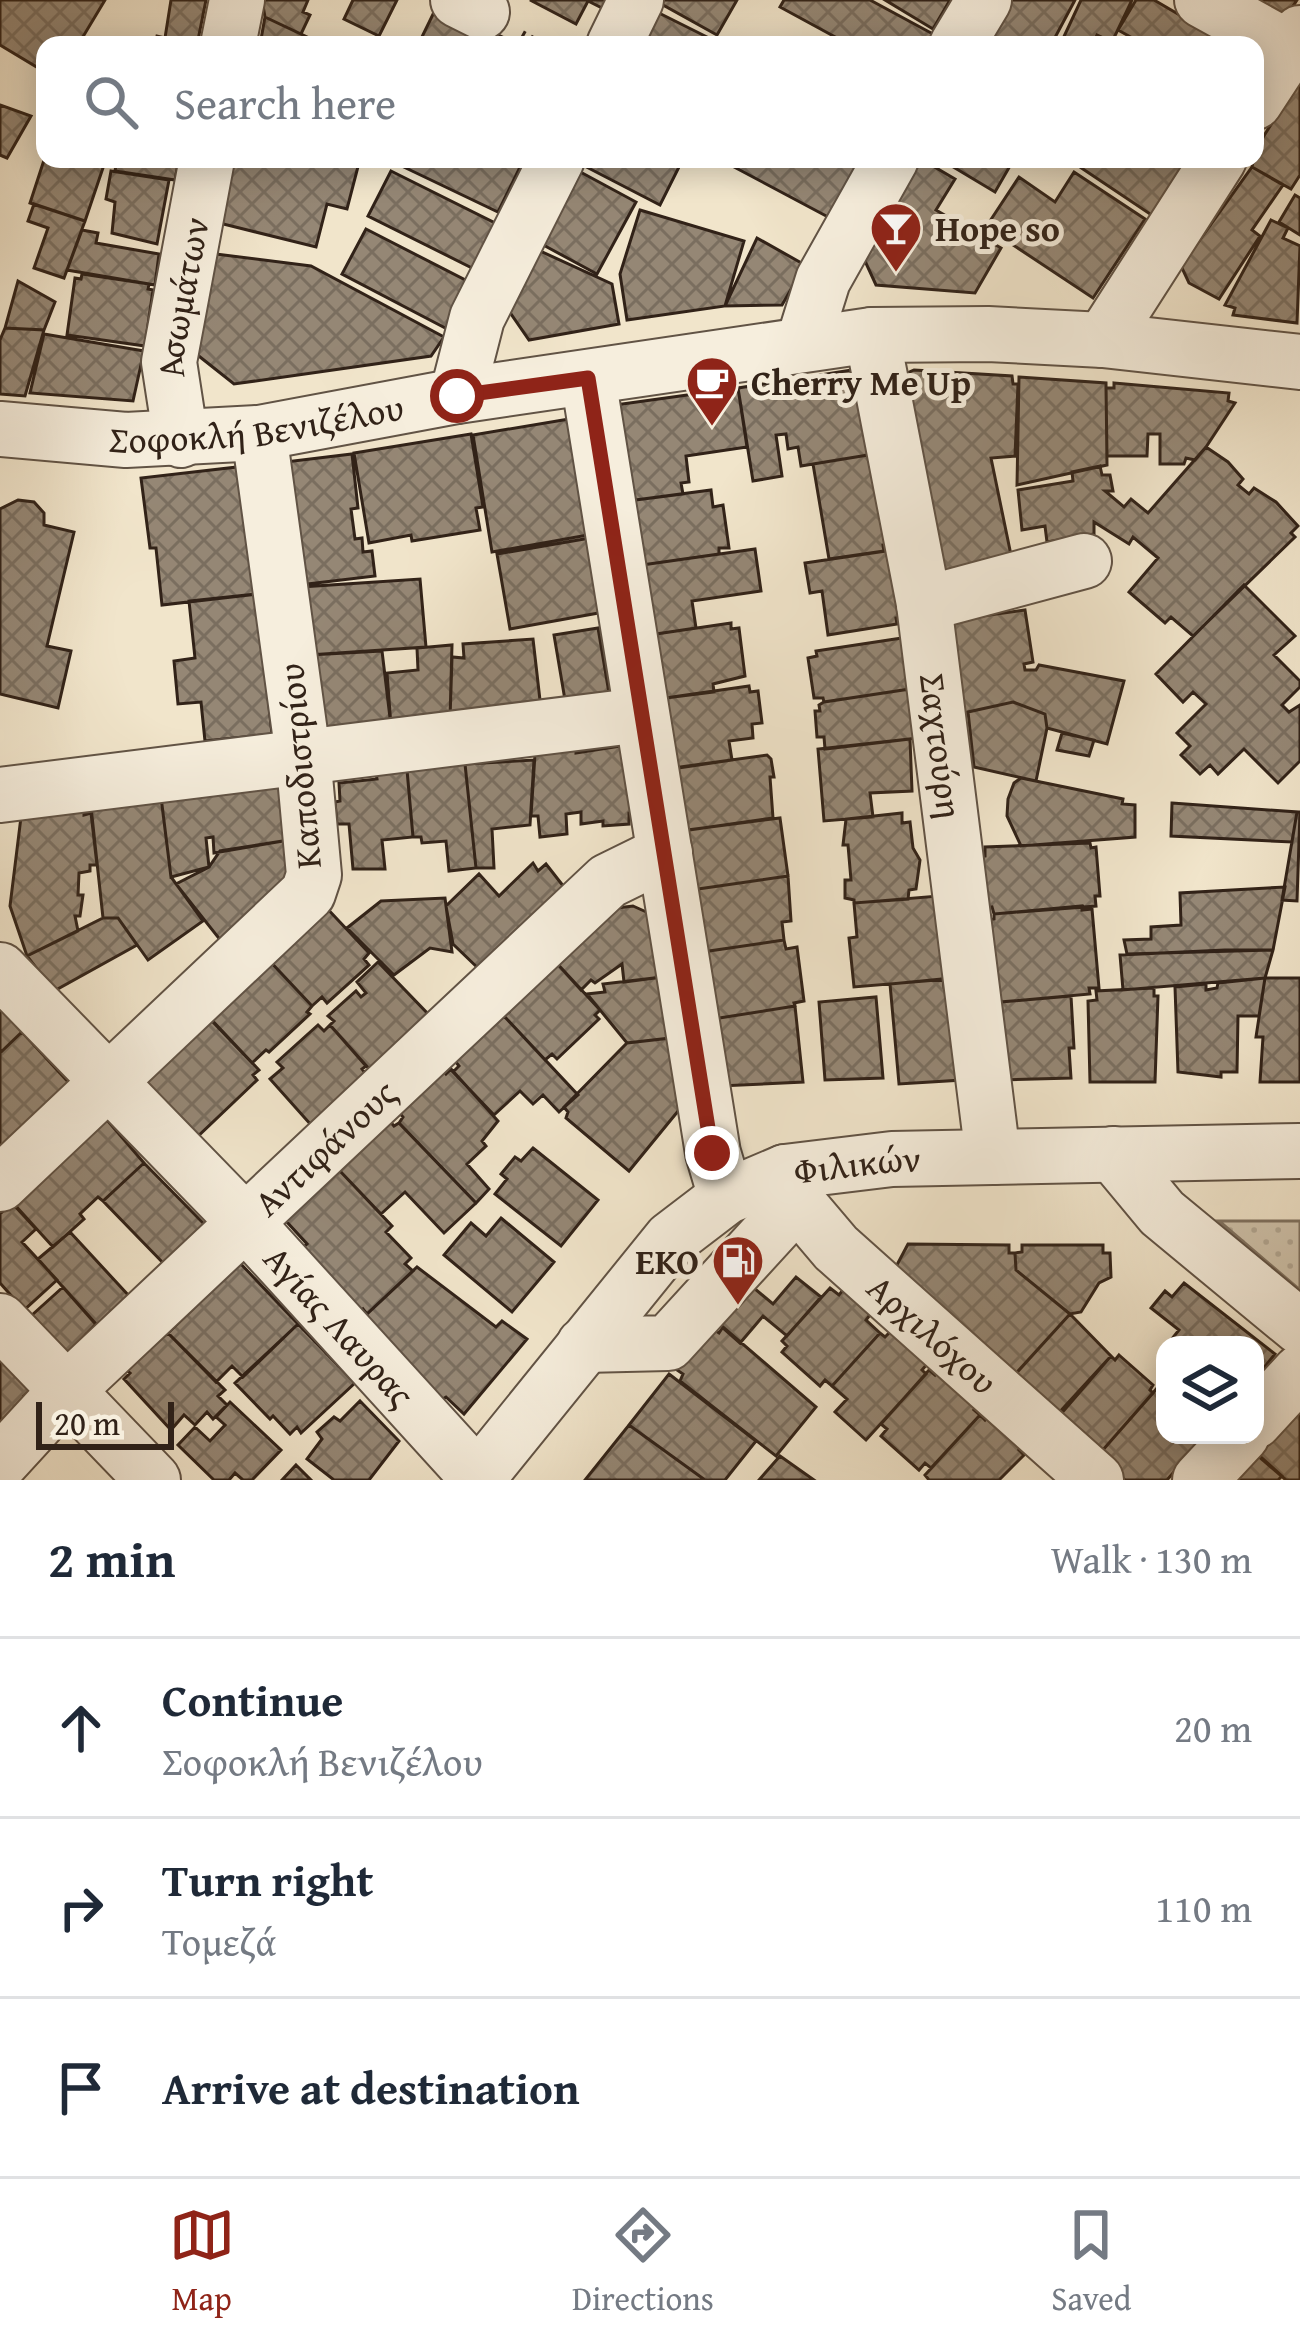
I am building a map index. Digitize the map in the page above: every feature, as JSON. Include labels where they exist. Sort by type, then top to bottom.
[{"type":"street","points":[[230,36],[237,0]]},
{"type":"street","points":[[618,36],[636,0]]},
{"type":"street","points":[[962,36],[983,0]]},
{"type":"street","points":[[1202,0],[1296,45],[1264,89]]},
{"type":"street","name":"Ασωμάτων","points":[[181,440],[169,362],[205,168]]},
{"type":"street","points":[[457,396],[477,318],[552,168]]},
{"type":"street","points":[[803,344],[823,280],[886,168]]},
{"type":"street","points":[[1103,340],[1213,168]]},
{"type":"street","name":"Σοφοκλή Βενιζέλου","points":[[0,429],[126,440],[259,433],[457,396],[872,335],[1103,340],[1300,362]]},
{"type":"street","name":"Σαχτούρη","points":[[872,335],[924,604],[993,1157]]},
{"type":"street","points":[[588,378],[712,1153],[726,1197]]},
{"type":"street","name":"Καποδιστρίου","points":[[0,1184],[308,893],[314,875],[303,754],[259,433]]},
{"type":"street","points":[[924,604],[1084,561]]},
{"type":"street","points":[[0,795],[640,715]]},
{"type":"street","name":"Αντιφάνους","points":[[0,1463],[66,1391],[608,881],[665,853]]},
{"type":"street","name":"Αγίας Λαυρας","points":[[0,970],[244,1221],[477,1479]]},
{"type":"street","name":"Φιλικών","points":[[477,1479],[671,1239],[726,1197],[791,1187],[892,1159],[1300,1151]]},
{"type":"street","points":[[1113,1154],[1162,1213],[1300,1327]]},
{"type":"street","points":[[584,1345],[668,1343],[791,1187]]},
{"type":"street","name":"Αρχιλόχου","points":[[791,1187],[836,1248],[1096,1480]]},
{"type":"street","points":[[0,1321],[153,1480]]},
{"type":"street","points":[[1264,1410],[1300,1372]]},
{"type":"street","points":[[1200,1480],[1234,1444]]},
{"type":"shaded area","points":[[1219,1221],[1300,1221],[1300,1290]]},
{"type":"building","points":[[0,0],[105,0],[83,36],[36,36],[36,67],[0,45]]},
{"type":"building","points":[[171,0],[206,0],[199,36],[165,36]]},
{"type":"building","points":[[262,0],[308,0],[303,12],[310,15],[301,34],[265,17]]},
{"type":"building","points":[[353,0],[397,0],[379,36],[344,19]]},
{"type":"building","points":[[530,0],[609,0],[604,9],[588,1],[576,24]]},
{"type":"building","points":[[654,0],[737,0],[717,35]]},
{"type":"building","points":[[784,0],[870,0],[933,34],[833,36],[780,7]]},
{"type":"building","points":[[885,0],[950,0],[933,29]]},
{"type":"building","points":[[1005,0],[1075,0],[1056,36],[986,35]]},
{"type":"building","points":[[1081,0],[1132,0],[1115,36],[1064,36]]},
{"type":"building","points":[[1136,0],[1154,0],[1216,36],[1129,36],[1118,30]]},
{"type":"building","points":[[1259,0],[1297,0],[1286,17]]},
{"type":"building","points":[[437,6],[500,36],[422,36]]},
{"type":"building","points":[[647,7],[705,36],[633,36]]},
{"type":"building","points":[[265,17],[305,36],[262,36]]},
{"type":"building","points":[[1300,84],[1300,175],[1291,189],[1254,168],[1264,168],[1264,136]]},
{"type":"building","points":[[0,105],[31,116],[7,158],[0,155]]},
{"type":"building","points":[[41,168],[103,168],[85,221],[30,203]]},
{"type":"building","points":[[116,168],[177,168],[175,180]]},
{"type":"building","points":[[221,168],[358,168],[347,209],[327,204],[316,247],[207,220]]},
{"type":"building","points":[[406,168],[520,168],[498,212]]},
{"type":"building","points":[[573,168],[636,202],[597,274],[534,240]]},
{"type":"building","points":[[588,168],[678,168],[660,205]]},
{"type":"building","points":[[736,168],[856,168],[830,218]]},
{"type":"building","points":[[906,168],[936,168],[955,179],[936,210],[1001,248],[975,293],[876,285],[859,248]]},
{"type":"building","points":[[955,168],[1009,168],[995,192]]},
{"type":"building","points":[[1081,168],[1189,168],[1156,218]]},
{"type":"building","points":[[1251,168],[1283,185],[1252,230],[1260,236],[1219,299],[1189,283],[1181,266]]},
{"type":"building","points":[[111,171],[169,180],[157,244],[112,233],[115,202],[106,199]]},
{"type":"building","points":[[391,171],[497,224],[474,269],[368,216]]},
{"type":"building","points":[[1074,172],[1145,219],[1093,298],[986,227],[1019,177],[1055,202]]},
{"type":"building","points":[[1295,195],[1300,198],[1300,235],[1279,222]]},
{"type":"building","points":[[34,204],[85,221],[64,278],[34,268],[48,228],[28,221]]},
{"type":"building","points":[[640,210],[744,241],[725,306],[627,320],[620,274]]},
{"type":"building","points":[[1271,220],[1288,228],[1283,238],[1300,246],[1297,323],[1233,315],[1235,308],[1225,305]]},
{"type":"building","points":[[366,229],[475,285],[451,331],[342,274]]},
{"type":"building","points":[[82,230],[98,233],[96,243],[159,254],[155,285],[67,270]]},
{"type":"building","points":[[757,238],[805,265],[782,305],[725,306]]},
{"type":"building","points":[[525,244],[612,284],[619,324],[529,340],[500,298]]},
{"type":"building","points":[[208,253],[311,266],[444,337],[431,356],[234,384],[195,353]]},
{"type":"building","points":[[82,274],[149,284],[148,289],[153,290],[145,346],[67,335],[75,278],[81,279]]},
{"type":"building","points":[[18,281],[55,302],[44,330],[5,328]]},
{"type":"building","points":[[5,328],[44,330],[25,396],[0,394],[0,340]]},
{"type":"building","points":[[44,334],[144,351],[133,401],[30,393]]},
{"type":"building","points":[[858,369],[868,455],[801,466],[798,447],[788,449],[786,434],[776,435],[782,476],[753,481],[738,388]]},
{"type":"building","points":[[914,370],[1012,376],[1013,384],[1018,384],[1015,456],[991,458],[1012,560],[939,579],[903,375]]},
{"type":"building","points":[[1019,377],[1106,383],[1107,465],[1017,485]]},
{"type":"building","points":[[1114,383],[1229,393],[1228,401],[1235,403],[1195,460],[1160,464],[1160,434],[1148,434],[1147,456],[1107,456],[1106,388],[1114,388]]},
{"type":"building","points":[[738,388],[747,447],[686,456],[689,482],[681,483],[683,494],[635,500],[615,405]]},
{"type":"building","points":[[575,418],[588,535],[492,552],[473,435]]},
{"type":"building","points":[[471,434],[483,507],[476,508],[480,530],[369,543],[354,453]]},
{"type":"building","points":[[1206,447],[1243,479],[1238,485],[1249,494],[1254,488],[1276,502],[1298,526],[1291,533],[1295,537],[1193,636],[1171,617],[1165,623],[1129,592],[1158,558],[1133,537],[1129,544],[1094,522],[1094,534],[1047,542],[1045,526],[1022,530],[1018,490],[1073,481],[1072,472],[1100,466],[1102,475],[1110,475],[1113,491],[1105,491],[1124,507],[1131,499],[1148,513]]},
{"type":"building","points":[[352,454],[358,508],[351,509],[355,539],[362,538],[363,552],[372,551],[375,576],[299,585],[285,462]]},
{"type":"building","points":[[868,455],[869,461],[875,460],[889,544],[883,545],[884,551],[829,559],[813,464]]},
{"type":"building","points":[[246,466],[257,594],[162,605],[141,478]]},
{"type":"building","points":[[711,490],[713,507],[723,505],[729,548],[719,548],[719,554],[642,565],[635,500]]},
{"type":"building","points":[[18,500],[34,502],[44,513],[44,525],[74,532],[47,646],[71,651],[58,708],[0,694],[0,509]]},
{"type":"building","points":[[590,538],[604,612],[510,629],[497,554]]},
{"type":"building","points":[[755,549],[761,591],[692,601],[696,628],[656,634],[642,565]]},
{"type":"building","points":[[886,551],[888,560],[893,560],[902,617],[896,618],[897,624],[828,635],[822,591],[810,593],[805,563]]},
{"type":"building","points":[[420,579],[426,647],[309,655],[301,587]]},
{"type":"building","points":[[1244,585],[1295,636],[1274,655],[1300,681],[1282,705],[1289,712],[1300,705],[1300,761],[1278,783],[1244,749],[1218,774],[1210,765],[1200,774],[1181,755],[1190,746],[1177,733],[1206,704],[1193,692],[1183,702],[1156,674]]},
{"type":"building","points":[[257,594],[272,734],[205,741],[201,702],[178,704],[174,661],[195,658],[189,601]]},
{"type":"building","points":[[1025,610],[1033,662],[1024,664],[1025,670],[1036,670],[1039,665],[1124,681],[1107,744],[1047,728],[1045,714],[1013,702],[959,714],[946,621]]},
{"type":"building","points":[[731,623],[731,629],[739,628],[745,676],[713,684],[714,692],[665,698],[656,634]]},
{"type":"building","points":[[598,628],[609,693],[565,700],[554,635]]},
{"type":"building","points":[[902,638],[910,689],[824,702],[814,698],[808,658],[817,656],[816,651]]},
{"type":"building","points":[[533,639],[541,709],[450,719],[452,657],[464,658],[463,644]]},
{"type":"building","points":[[452,645],[450,719],[391,726],[387,673],[418,670],[417,648]]},
{"type":"building","points":[[382,651],[391,726],[319,734],[309,655]]},
{"type":"building","points":[[749,686],[750,692],[758,691],[762,723],[752,724],[753,738],[729,741],[732,760],[678,768],[677,761],[669,762],[665,698]]},
{"type":"building","points":[[910,689],[919,738],[825,749],[824,737],[817,737],[815,711],[824,702]]},
{"type":"building","points":[[1013,702],[1045,714],[1047,728],[1036,781],[974,767],[968,712]]},
{"type":"building","points":[[1062,733],[1094,740],[1089,756],[1057,750]]},
{"type":"building","points":[[910,739],[912,791],[870,793],[873,817],[824,821],[818,749]]},
{"type":"building","points":[[627,745],[636,812],[629,813],[629,824],[581,824],[581,812],[566,814],[567,834],[540,837],[538,816],[531,816],[535,754]]},
{"type":"building","points":[[767,755],[774,777],[770,777],[773,818],[682,831],[673,768]]},
{"type":"building","points":[[534,760],[530,825],[492,829],[494,868],[476,868],[465,764]]},
{"type":"building","points":[[465,764],[476,868],[449,871],[446,841],[422,843],[421,837],[413,837],[407,770]]},
{"type":"building","points":[[407,770],[413,837],[382,840],[385,869],[353,869],[349,824],[337,824],[339,783]]},
{"type":"building","points":[[1021,778],[1135,805],[1135,837],[1021,846],[1007,816],[1008,799]]},
{"type":"building","points":[[285,783],[289,840],[214,853],[213,837],[206,838],[209,867],[171,877],[161,797]]},
{"type":"building","points":[[161,797],[171,877],[203,921],[148,960],[118,918],[103,918],[91,807]]},
{"type":"building","points":[[1172,803],[1297,812],[1292,842],[1171,836]]},
{"type":"building","points":[[84,805],[84,815],[91,813],[97,865],[79,873],[78,895],[83,895],[80,916],[75,916],[78,931],[27,956],[10,906],[21,817]]},
{"type":"building","points":[[1297,812],[1297,901],[1282,900]]},
{"type":"building","points":[[902,813],[902,823],[910,822],[913,848],[920,860],[916,889],[909,890],[908,899],[854,903],[845,898],[845,880],[851,880],[848,845],[843,845],[846,819]]},
{"type":"building","points":[[780,818],[788,876],[691,890],[687,830]]},
{"type":"building","points":[[289,840],[294,882],[221,941],[176,884],[209,867],[220,851]]},
{"type":"building","points":[[1090,843],[1091,848],[1096,847],[1100,896],[1095,896],[1096,906],[994,914],[992,907],[985,908],[980,857],[985,856],[985,847]]},
{"type":"building","points":[[533,863],[538,871],[546,864],[564,887],[482,972],[453,944],[446,906],[479,874],[499,896]]},
{"type":"building","points":[[788,876],[791,921],[782,922],[784,940],[702,952],[691,890]]},
{"type":"building","points":[[1285,887],[1273,950],[1127,954],[1124,940],[1151,939],[1151,927],[1181,925],[1180,893]]},
{"type":"building","points":[[938,896],[950,979],[854,987],[849,938],[857,937],[854,903]]},
{"type":"building","points":[[445,898],[452,952],[430,948],[394,975],[347,928],[381,901]]},
{"type":"building","points":[[322,903],[369,953],[364,959],[369,965],[327,1003],[322,997],[312,1006],[265,956]]},
{"type":"building","points":[[633,906],[653,915],[663,977],[624,982],[622,964],[581,990],[552,958],[609,909]]},
{"type":"building","points":[[1082,906],[1082,910],[1092,909],[1099,988],[1089,988],[1090,994],[1001,1002],[1000,996],[992,997],[985,920],[994,919],[994,914]]},
{"type":"building","points":[[103,918],[118,918],[137,945],[54,991],[27,956]]},
{"type":"building","points":[[784,940],[786,949],[797,947],[804,1001],[713,1019],[702,952]]},
{"type":"building","points":[[1273,950],[1265,978],[1123,990],[1120,955]]},
{"type":"building","points":[[265,956],[312,1006],[310,1014],[252,1063],[210,1019]]},
{"type":"building","points":[[552,958],[600,1010],[595,1015],[599,1019],[557,1059],[552,1054],[545,1060],[504,1016],[509,1012],[501,1004]]},
{"type":"building","points":[[378,962],[431,1017],[371,1071],[330,1025],[334,1021],[328,1016],[356,991],[361,997],[366,993],[357,982]]},
{"type":"building","points":[[663,977],[671,1038],[627,1043],[587,994],[605,992],[603,984]]},
{"type":"building","points":[[1265,978],[1259,1016],[1238,1016],[1237,1072],[1221,1072],[1221,1077],[1178,1072],[1175,987],[1206,984],[1206,990],[1217,988],[1218,983]]},
{"type":"building","points":[[1265,978],[1300,978],[1300,1082],[1260,1082],[1263,1037],[1256,1037]]},
{"type":"building","points":[[943,979],[944,987],[953,986],[962,1080],[899,1084],[890,984]]},
{"type":"building","points":[[1154,988],[1158,996],[1155,1082],[1090,1082],[1088,1001],[1097,1000],[1096,991]]},
{"type":"building","points":[[1071,996],[1071,1078],[1001,1080],[1001,1002]]},
{"type":"building","points":[[876,997],[883,1078],[825,1080],[819,1002]]},
{"type":"building","points":[[0,1006],[22,1032],[0,1053]]},
{"type":"building","points":[[795,1006],[803,1082],[720,1086],[713,1019]]},
{"type":"building","points":[[208,1016],[259,1070],[253,1075],[257,1080],[196,1138],[141,1079]]},
{"type":"building","points":[[504,1016],[578,1095],[559,1112],[543,1095],[533,1104],[520,1091],[494,1115],[453,1072],[459,1066],[455,1061]]},
{"type":"building","points":[[318,1025],[324,1031],[330,1025],[366,1066],[362,1069],[371,1080],[312,1126],[270,1079],[283,1068],[277,1062]]},
{"type":"building","points":[[22,1032],[70,1084],[0,1148],[0,1053]]},
{"type":"building","points":[[671,1038],[683,1105],[629,1171],[566,1118],[564,1107],[627,1043]]},
{"type":"building","points":[[442,1069],[446,1074],[451,1069],[498,1121],[482,1141],[486,1146],[467,1164],[489,1189],[476,1203],[399,1123],[403,1117],[397,1110]]},
{"type":"building","points":[[101,1113],[144,1163],[103,1201],[98,1197],[80,1214],[84,1219],[53,1247],[14,1204]]},
{"type":"building","points":[[387,1118],[394,1126],[399,1123],[476,1203],[444,1233],[405,1192],[381,1214],[339,1170]]},
{"type":"building","points":[[533,1148],[598,1200],[561,1246],[495,1194],[507,1179],[501,1174],[515,1157],[521,1161]]},
{"type":"building","points":[[144,1163],[207,1227],[166,1266],[103,1201]]},
{"type":"building","points":[[339,1170],[392,1226],[386,1232],[411,1258],[405,1264],[413,1271],[367,1314],[363,1309],[359,1313],[299,1251],[307,1244],[286,1221]]},
{"type":"building","points":[[12,1203],[36,1229],[22,1242],[57,1280],[24,1310],[0,1283],[0,1214]]},
{"type":"building","points":[[501,1218],[554,1262],[512,1312],[444,1255],[471,1223],[486,1236]]},
{"type":"building","points":[[70,1232],[130,1297],[100,1329],[38,1259]]},
{"type":"building","points":[[908,1244],[1009,1245],[1009,1253],[1015,1253],[1016,1270],[1070,1314],[1009,1381],[890,1278]]},
{"type":"building","points":[[1022,1245],[1103,1245],[1103,1253],[1110,1253],[1111,1277],[1099,1283],[1081,1312],[1070,1314],[1016,1270],[1015,1253],[1022,1252]]},
{"type":"building","points":[[240,1263],[298,1324],[243,1377],[232,1366],[216,1382],[168,1333]]},
{"type":"building","points":[[417,1267],[496,1327],[502,1321],[527,1339],[464,1414],[446,1397],[441,1400],[369,1322],[367,1314]]},
{"type":"building","points":[[736,1273],[773,1304],[796,1277],[821,1297],[787,1336],[763,1316],[740,1343],[704,1311]]},
{"type":"building","points":[[1184,1283],[1252,1336],[1174,1336],[1179,1330],[1151,1308],[1165,1291],[1172,1297]]},
{"type":"building","points":[[63,1287],[96,1324],[67,1354],[32,1315]]},
{"type":"building","points":[[830,1288],[839,1295],[843,1290],[870,1315],[866,1320],[880,1333],[832,1386],[825,1380],[820,1386],[782,1352],[787,1346],[782,1341]]},
{"type":"building","points":[[1070,1314],[1111,1356],[1055,1417],[1012,1378]]},
{"type":"building","points":[[298,1324],[355,1383],[301,1433],[297,1427],[290,1434],[235,1383]]},
{"type":"building","points":[[710,1327],[719,1333],[723,1327],[816,1407],[776,1456],[680,1381],[683,1374],[677,1370]]},
{"type":"building","points":[[891,1331],[928,1363],[922,1370],[926,1374],[866,1440],[835,1412],[847,1399],[832,1386],[880,1333],[885,1337]]},
{"type":"building","points":[[168,1333],[225,1390],[218,1396],[227,1405],[213,1419],[207,1412],[195,1425],[184,1415],[171,1430],[124,1379],[130,1373],[124,1368]]},
{"type":"building","points":[[1264,1345],[1275,1354],[1264,1368]]},
{"type":"building","points":[[1119,1355],[1153,1385],[1153,1393],[1102,1451],[1060,1415],[1111,1356],[1115,1360]]},
{"type":"building","points":[[0,1358],[30,1391],[0,1423]]},
{"type":"building","points":[[929,1370],[935,1375],[938,1371],[978,1406],[974,1410],[980,1415],[931,1468],[925,1463],[919,1470],[881,1436],[887,1429],[881,1424]]},
{"type":"building","points":[[669,1374],[756,1441],[725,1480],[705,1480],[629,1425]]},
{"type":"building","points":[[1156,1389],[1156,1444],[1198,1444],[1167,1480],[1125,1480],[1103,1462],[1102,1451]]},
{"type":"building","points":[[360,1401],[399,1441],[369,1480],[334,1480],[307,1459],[322,1439],[317,1432],[334,1417],[340,1421]]},
{"type":"building","points":[[230,1402],[281,1450],[252,1480],[235,1473],[229,1480],[214,1480],[178,1445],[195,1427],[210,1441],[225,1425],[216,1417]]},
{"type":"building","points":[[1300,1402],[1300,1480],[1286,1480],[1257,1455]]},
{"type":"building","points":[[991,1413],[1025,1443],[1019,1450],[1024,1455],[999,1480],[929,1480],[925,1475],[980,1415],[985,1420]]},
{"type":"building","points":[[629,1425],[705,1480],[585,1480]]},
{"type":"building","points":[[1252,1449],[1282,1476],[1278,1480],[1221,1480]]},
{"type":"building","points":[[780,1456],[814,1480],[759,1480]]},
{"type":"building","points":[[296,1465],[311,1480],[282,1480]]},
{"type":"place","name":"Hope so","points":[[896,274]]},
{"type":"place","name":"Cherry Me Up","points":[[712,428]]},
{"type":"place","name":"EKO","points":[[738,1307]]},
{"type":"route","points":[[457,396],[588,378],[712,1153]]}]
